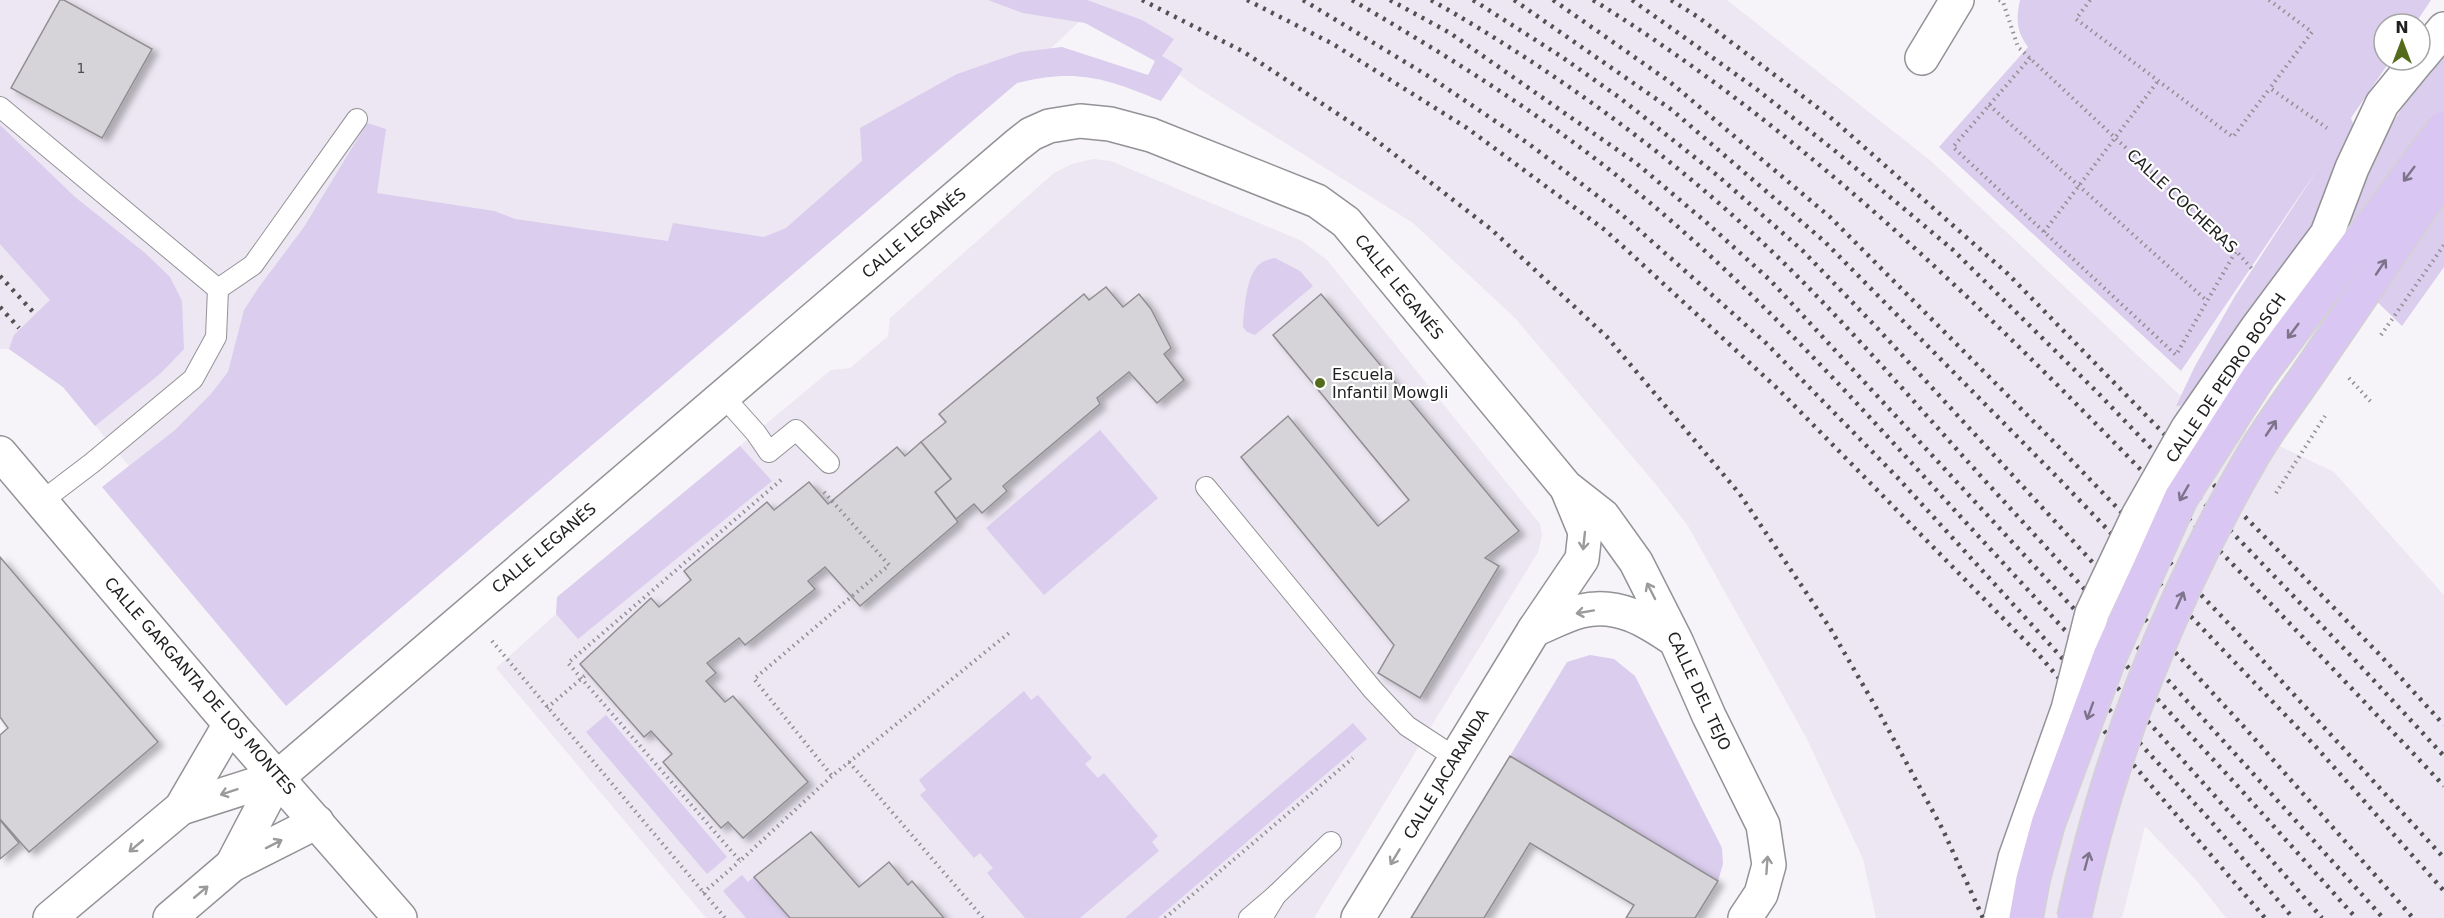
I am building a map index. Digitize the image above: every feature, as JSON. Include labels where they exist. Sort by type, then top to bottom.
[{"type":"main road","name":"CALLE DE PEDRO BOSCH","points":[[2026,918],[2033,879],[2048,824],[2110,656],[2181,498],[2259,376],[2444,128]]},
{"type":"main road","points":[[2074,918],[2100,814],[2128,723],[2210,534],[2254,453],[2444,174]]},
{"type":"street","points":[[1922,58],[1957,0]]},
{"type":"street","name":"CALLE DE PEDRO BOSCH","points":[[2432,43],[2444,29]]},
{"type":"street","name":"CALLE DE PEDRO BOSCH","points":[[2001,918],[2015,858],[2068,709],[2092,613],[2133,527],[2188,428],[2327,234],[2352,168],[2382,104],[2408,72]]},
{"type":"street","name":"CALLE LEGANÉS","points":[[232,865],[278,777],[1031,134],[1050,126],[1080,121],[1110,124],[1151,135],[1317,201],[1346,222],[1566,487]]},
{"type":"street","name":"CALLE GARGANTA DE LOS MONTES","points":[[0,453],[230,724],[400,918]]},
{"type":"street","name":"CALLE JACARANDA","points":[[1358,918],[1533,630],[1582,559],[1585,532],[1566,487]]},
{"type":"street","name":"CALLE DEL TEJO","points":[[1566,487],[1603,516],[1629,553],[1676,641],[1709,716],[1763,825],[1769,865],[1761,894],[1745,918]]},
{"type":"street","points":[[1533,630],[1582,611],[1620,609],[1650,623],[1676,641]]},
{"type":"street","name":"CALLE LEGANÉS","points":[[50,918],[181,808],[230,724]]},
{"type":"street","name":"CALLE LEGANÉS","points":[[181,808],[278,777]]},
{"type":"street","name":"CALLE LEGANÉS","points":[[170,918],[232,865],[317,822]]},
{"type":"lane","points":[[0,107],[218,289]]},
{"type":"lane","points":[[218,289],[253,264],[357,119]]},
{"type":"lane","points":[[42,501],[92,463],[193,379],[216,337],[218,289]]},
{"type":"lane","points":[[723,396],[756,433],[769,452],[796,430],[829,463]]},
{"type":"lane","points":[[1206,487],[1373,690],[1407,726],[1456,758]]},
{"type":"lane","points":[[1249,918],[1332,842]]},
{"type":"lane","points":[[1262,918],[1276,895]]},
{"type":"path","name":"CALLE COCHERAS","points":[[1999,0],[2002,2],[2018,47],[2236,251],[2260,278]]},
{"type":"path","points":[[2090,0],[2076,19],[2233,137],[2312,32],[2269,0]]},
{"type":"path","points":[[2030,58],[1953,147],[2176,355],[2236,251]]},
{"type":"path","points":[[2044,232],[2158,81]]},
{"type":"path","points":[[2270,88],[2327,128]]},
{"type":"path","points":[[1989,105],[2207,301]]},
{"type":"path","points":[[2376,341],[2444,245]]},
{"type":"path","points":[[2343,389],[2356,370]]},
{"type":"path","points":[[2347,375],[2371,402]]},
{"type":"path","points":[[2270,502],[2331,407]]},
{"type":"path","points":[[740,861],[568,663],[782,479]]},
{"type":"path","points":[[822,489],[889,566],[754,679],[832,776]]},
{"type":"path","points":[[469,612],[725,918]]},
{"type":"path","points":[[703,893],[832,776],[1009,633]]},
{"type":"path","points":[[547,708],[588,672]]},
{"type":"path","points":[[1165,918],[1353,758]]},
{"type":"path","points":[[849,762],[983,918]]},
{"type":"shaded area","points":[[0,0],[1727,0],[1931,161],[2186,401],[2334,472],[2444,595],[2444,918],[2226,918],[2196,880],[2145,826],[2122,918],[1876,918],[1863,859],[1806,737],[1688,526],[1658,487],[1515,318],[1413,223],[1196,87],[1157,59],[1082,19],[995,101],[302,674],[63,387],[9,349],[0,349]]},
{"type":"shaded area","points":[[988,0],[1087,0],[1142,20],[1174,39],[1162,56],[1183,69],[1161,101],[1107,81],[1074,76],[1056,76],[1017,83],[286,706],[102,487],[175,430],[210,395],[228,372],[244,310],[304,227],[367,123],[386,129],[377,193],[494,211],[515,219],[668,241],[673,223],[764,237],[786,228],[862,161],[860,128],[957,74],[1021,52],[1062,47],[1148,75],[1155,61],[1085,23],[1023,13]]},
{"type":"shaded area","points":[[2020,0],[2431,0],[2423,12],[2372,12],[2372,72],[2383,72],[2351,118],[2354,126],[2386,126],[2389,129],[2407,100],[2405,98],[2424,72],[2432,72],[2432,61],[2444,44],[2444,132],[2433,122],[2444,182],[2444,267],[2402,326],[2309,235],[2193,394],[2180,406],[2176,406],[2195,366],[2235,296],[2319,167],[2181,371],[1939,147],[2028,47],[2021,36],[2018,13]]},
{"type":"shaded area","points":[[0,125],[75,197],[145,253],[170,277],[182,301],[184,349],[161,373],[95,426],[63,387],[9,349],[14,335],[50,300],[0,244]]},
{"type":"shaded area","points":[[1093,159],[1111,161],[1302,241],[1327,260],[1540,524],[1542,535],[1538,552],[1314,918],[706,918],[496,668],[556,614],[558,597],[831,370],[850,368],[888,336],[890,318],[1054,173],[1072,164]]},
{"type":"shaded area","points":[[1275,258],[1300,271],[1313,286],[1255,335],[1247,332],[1243,327],[1249,283],[1261,263]]},
{"type":"shaded area","points":[[1100,430],[1158,498],[1044,595],[986,528]]},
{"type":"shaded area","points":[[740,446],[772,481],[578,639],[556,614],[557,597]]},
{"type":"shaded area","points":[[1590,655],[1614,659],[1635,676],[1722,848],[1723,864],[1718,881],[1510,756],[1567,662]]},
{"type":"shaded area","points":[[1024,691],[1031,700],[1038,695],[1092,758],[1085,764],[1098,778],[1104,773],[1158,836],[1152,842],[1159,851],[1080,918],[1025,918],[987,873],[993,868],[980,853],[974,858],[920,795],[926,790],[919,780]]},
{"type":"shaded area","points":[[606,715],[727,857],[707,874],[586,732]]},
{"type":"shaded area","points":[[1353,723],[1367,739],[1158,918],[1125,918]]},
{"type":"shaded area","points":[[742,875],[748,882],[754,877],[790,918],[746,918],[723,891]]},
{"type":"building","points":[[60,0],[64,0],[152,49],[102,138],[11,88]]},
{"type":"building","points":[[1106,287],[1123,307],[1139,294],[1151,309],[1171,348],[1164,354],[1184,380],[1157,403],[1129,372],[1097,398],[1100,404],[1003,486],[1007,491],[982,513],[974,504],[956,519],[935,492],[951,479],[921,442],[946,422],[939,414],[1084,294],[1089,300]]},
{"type":"building","points":[[1321,294],[1519,531],[1485,558],[1499,566],[1420,698],[1378,673],[1394,645],[1241,457],[1288,416],[1378,526],[1409,500],[1273,335]]},
{"type":"building","points":[[921,442],[951,479],[935,492],[958,522],[860,606],[825,567],[808,581],[815,589],[745,645],[739,638],[707,663],[716,673],[706,681],[725,702],[733,696],[808,782],[743,838],[728,822],[721,828],[663,762],[672,754],[651,731],[644,737],[580,664],[651,598],[659,607],[691,580],[684,571],[767,502],[774,510],[809,482],[828,504],[897,447],[905,456]]},
{"type":"building","points":[[0,557],[158,742],[29,852],[0,819],[0,735],[8,728],[0,717]]},
{"type":"building","points":[[1510,756],[1718,881],[1695,918],[1626,918],[1634,905],[1530,843],[1484,918],[1411,918]]},
{"type":"building","points":[[0,820],[19,843],[0,859]]},
{"type":"building","points":[[811,832],[859,887],[889,862],[908,885],[912,881],[944,918],[790,918],[754,877]]},
{"type":"railway","points":[[1142,0],[1244,52],[1368,134],[1492,230],[1607,337],[1739,493],[1830,628],[1943,830],[1983,918]]},
{"type":"railway","points":[[1247,0],[1333,44],[1467,128],[1605,230],[1778,389],[2039,655],[2265,918]]},
{"type":"railway","points":[[1303,0],[1433,79],[1529,144],[1620,213],[1766,343],[1897,477],[2209,819],[2293,918]]},
{"type":"railway","points":[[1352,0],[1462,67],[1569,139],[1637,192],[1726,270],[1810,354],[1890,440],[2148,721],[2322,918]]},
{"type":"railway","points":[[1390,0],[1450,33],[1636,163],[1771,281],[2233,781],[2356,918]]},
{"type":"railway","points":[[1431,0],[1526,58],[1618,122],[1706,192],[1788,267],[1873,356],[2383,918]]},
{"type":"railway","points":[[1473,0],[1562,57],[1620,98],[1717,175],[1803,251],[1879,330],[2244,727],[2413,918]]},
{"type":"railway","points":[[1514,0],[1672,110],[1825,242],[2061,481],[2317,748],[2444,891]]},
{"type":"railway","points":[[1553,0],[1670,82],[1830,217],[2050,438],[2230,625],[2444,858]]},
{"type":"railway","points":[[1593,0],[1669,50],[1742,103],[1813,159],[1948,279],[2078,405],[2444,786]]},
{"type":"railway","points":[[1632,0],[1755,88],[1834,150],[1952,249],[2098,393],[2444,756]]},
{"type":"railway","points":[[1671,0],[1698,17],[1830,117],[2008,274],[2380,655],[2444,725]]},
{"type":"railway","points":[[0,276],[34,313]]},
{"type":"railway","points":[[0,307],[19,328]]},
{"type":"place","name":"Escuela Infantil Mowgli","points":[[1320,383]]}]
